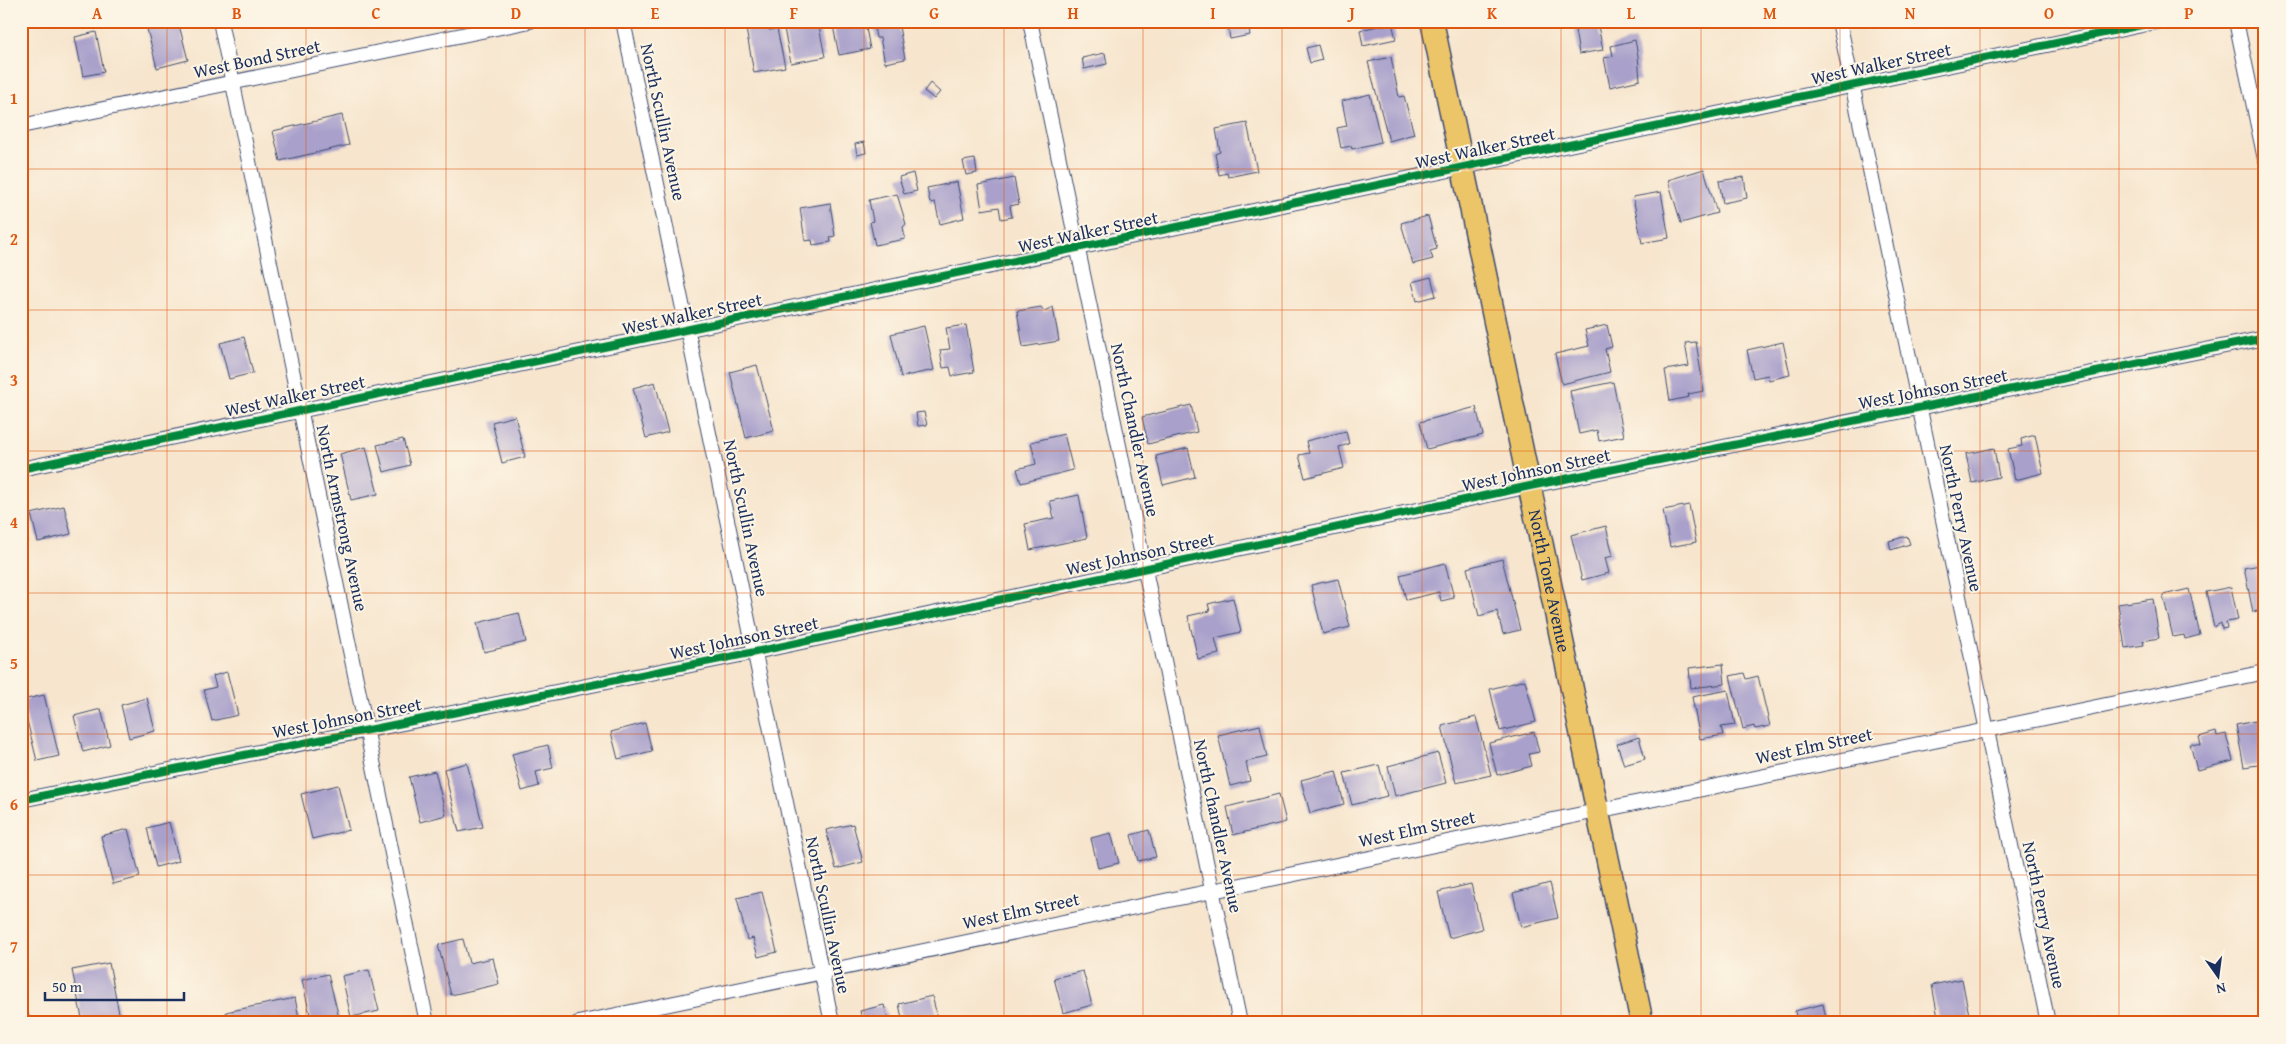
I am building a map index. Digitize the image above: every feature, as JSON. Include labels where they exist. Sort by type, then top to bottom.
[{"type":"main road","name":"North Tone Avenue","points":[[1432,21],[1642,1023]]},
{"type":"street","name":"North Armstrong Avenue","points":[[220,21],[427,1023]]},
{"type":"street","name":"West Bond Street","points":[[21,126],[530,21]]},
{"type":"street","name":"North Scullin Avenue","points":[[623,21],[832,1023]]},
{"type":"street","name":"North Chandler Avenue","points":[[1030,21],[1240,1023]]},
{"type":"street","name":"North Perry Avenue","points":[[1839,21],[2048,1023]]},
{"type":"street","name":"West Walker Street","points":[[21,469],[2161,21]]},
{"type":"street","points":[[2236,21],[2265,159]]},
{"type":"street","name":"West Johnson Street","points":[[21,800],[755,652],[1530,486],[1919,406],[2265,338]]},
{"type":"street","name":"West Elm Street","points":[[578,1023],[2265,672]]},
{"type":"street","points":[[21,1016],[23,1023]]},
{"type":"building","points":[[145,21],[178,21],[188,60],[157,68]]},
{"type":"building","points":[[245,21],[264,21],[264,22],[247,26]]},
{"type":"building","points":[[797,21],[818,21],[825,57],[791,63],[783,24]]},
{"type":"building","points":[[832,21],[860,21],[861,28],[866,28],[870,49],[839,55]]},
{"type":"building","points":[[873,21],[898,21],[905,59],[885,63],[880,38],[876,38]]},
{"type":"building","points":[[1227,21],[1248,21],[1250,35],[1230,39]]},
{"type":"building","points":[[1392,23],[1396,39],[1363,46],[1360,30]]},
{"type":"building","points":[[768,25],[769,30],[777,29],[785,67],[754,73],[746,29]]},
{"type":"building","points":[[1598,26],[1603,50],[1579,54],[1575,30]]},
{"type":"building","points":[[96,32],[104,72],[83,76],[75,37]]},
{"type":"building","points":[[1635,40],[1640,80],[1610,87],[1604,58],[1613,56],[1611,46]]},
{"type":"building","points":[[1318,45],[1322,60],[1310,63],[1306,48]]},
{"type":"building","points":[[1105,53],[1107,64],[1084,69],[1082,58]]},
{"type":"building","points":[[1391,57],[1399,97],[1404,96],[1414,134],[1389,141],[1368,62]]},
{"type":"building","points":[[930,83],[940,92],[934,99],[924,91]]},
{"type":"building","points":[[1370,94],[1381,142],[1352,149],[1351,146],[1341,148],[1337,128],[1347,126],[1342,101]]},
{"type":"building","points":[[342,115],[349,145],[280,161],[273,131]]},
{"type":"building","points":[[1247,123],[1257,171],[1228,177],[1227,173],[1219,175],[1215,154],[1220,152],[1216,129]]},
{"type":"building","points":[[864,142],[866,153],[857,155],[855,144]]},
{"type":"building","points":[[975,159],[977,173],[966,175],[963,161]]},
{"type":"building","points":[[1704,169],[1717,213],[1681,223],[1668,180]]},
{"type":"building","points":[[913,173],[917,191],[904,194],[899,177]]},
{"type":"building","points":[[1744,177],[1747,198],[1723,203],[1719,181]]},
{"type":"building","points":[[1014,178],[1019,204],[1010,206],[1012,217],[1001,219],[999,207],[982,210],[978,185]]},
{"type":"building","points":[[957,182],[964,218],[940,224],[935,202],[930,203],[927,188]]},
{"type":"building","points":[[1661,192],[1669,238],[1642,243],[1633,197]]},
{"type":"building","points":[[897,194],[906,224],[903,227],[905,239],[875,245],[870,222],[873,221],[869,200]]},
{"type":"building","points":[[830,203],[835,236],[830,237],[831,242],[813,245],[812,240],[805,241],[800,208]]},
{"type":"building","points":[[1428,216],[1437,249],[1430,251],[1433,259],[1413,264],[1401,223]]},
{"type":"building","points":[[1431,277],[1436,296],[1417,301],[1412,282]]},
{"type":"building","points":[[1041,307],[1044,311],[1053,307],[1059,341],[1023,347],[1017,311]]},
{"type":"building","points":[[966,325],[974,372],[952,376],[950,367],[943,368],[940,350],[950,349],[946,328]]},
{"type":"building","points":[[1607,325],[1612,347],[1605,349],[1610,372],[1562,384],[1555,354],[1589,346],[1585,330]]},
{"type":"building","points":[[924,326],[934,370],[901,377],[891,334]]},
{"type":"building","points":[[244,337],[253,373],[229,379],[220,343]]},
{"type":"building","points":[[1696,342],[1704,391],[1688,394],[1689,397],[1670,401],[1665,370],[1689,366],[1685,343]]},
{"type":"building","points":[[1783,342],[1790,375],[1769,380],[1768,375],[1753,378],[1747,350]]},
{"type":"building","points":[[757,365],[774,431],[746,438],[730,372]]},
{"type":"building","points":[[655,382],[668,432],[646,438],[633,388]]},
{"type":"building","points":[[1613,382],[1624,436],[1599,441],[1597,430],[1579,434],[1570,391]]},
{"type":"building","points":[[1191,405],[1197,432],[1148,444],[1142,417]]},
{"type":"building","points":[[1476,407],[1483,435],[1427,449],[1420,422]]},
{"type":"building","points":[[924,412],[927,425],[918,426],[916,413]]},
{"type":"building","points":[[515,416],[525,457],[502,463],[492,422]]},
{"type":"building","points":[[1346,431],[1349,444],[1339,447],[1344,468],[1305,478],[1299,455],[1309,453],[1306,441]]},
{"type":"building","points":[[1064,434],[1073,470],[1021,483],[1017,469],[1036,464],[1031,442]]},
{"type":"building","points":[[2035,435],[2043,473],[2015,480],[2008,449],[2022,446],[2021,439]]},
{"type":"building","points":[[403,439],[410,465],[384,472],[377,445]]},
{"type":"building","points":[[366,447],[378,494],[351,500],[340,454]]},
{"type":"building","points":[[1188,448],[1195,477],[1163,485],[1156,456]]},
{"type":"building","points":[[1994,448],[1999,477],[1972,483],[1966,454]]},
{"type":"building","points":[[1079,495],[1087,538],[1030,550],[1025,524],[1054,518],[1050,501]]},
{"type":"building","points":[[1689,505],[1696,542],[1670,547],[1663,510]]},
{"type":"building","points":[[64,506],[71,534],[38,542],[31,514]]},
{"type":"building","points":[[21,516],[28,541],[21,542]]},
{"type":"building","points":[[1606,526],[1613,556],[1605,558],[1609,573],[1582,580],[1571,535]]},
{"type":"building","points":[[1907,536],[1910,544],[1891,550],[1889,541]]},
{"type":"building","points":[[1502,559],[1520,630],[1503,634],[1497,611],[1479,616],[1467,568]]},
{"type":"building","points":[[1445,563],[1454,598],[1441,601],[1439,592],[1406,600],[1400,575]]},
{"type":"building","points":[[2265,564],[2264,617],[2262,610],[2253,612],[2244,568]]},
{"type":"building","points":[[1338,579],[1350,627],[1323,634],[1311,585]]},
{"type":"building","points":[[2231,587],[2238,620],[2226,622],[2227,628],[2222,629],[2221,623],[2214,627],[2206,592]]},
{"type":"building","points":[[2189,589],[2200,635],[2185,639],[2184,635],[2173,637],[2163,595]]},
{"type":"building","points":[[1233,598],[1241,632],[1215,638],[1219,654],[1198,659],[1188,616],[1210,611],[1208,604]]},
{"type":"building","points":[[2153,599],[2159,638],[2143,641],[2144,645],[2125,648],[2118,604]]},
{"type":"building","points":[[519,613],[526,642],[484,652],[477,623]]},
{"type":"building","points":[[1723,664],[1725,684],[1691,688],[1689,668]]},
{"type":"building","points":[[227,672],[238,715],[212,721],[204,690],[216,687],[213,676]]},
{"type":"building","points":[[1744,673],[1746,679],[1758,676],[1770,726],[1755,729],[1754,726],[1743,729],[1730,676]]},
{"type":"building","points":[[1525,680],[1536,722],[1500,731],[1490,689]]},
{"type":"building","points":[[1728,690],[1735,725],[1721,727],[1723,735],[1700,739],[1692,697]]},
{"type":"building","points":[[44,695],[59,756],[37,761],[22,700]]},
{"type":"building","points":[[147,698],[155,731],[129,738],[121,705]]},
{"type":"building","points":[[101,709],[110,745],[83,752],[74,716]]},
{"type":"building","points":[[1476,717],[1491,775],[1456,783],[1442,726]]},
{"type":"building","points":[[2265,719],[2265,764],[2244,767],[2236,725]]},
{"type":"building","points":[[645,723],[652,751],[618,759],[611,732]]},
{"type":"building","points":[[1260,725],[1267,757],[1246,762],[1250,781],[1230,786],[1218,735]]},
{"type":"building","points":[[1534,732],[1539,752],[1529,754],[1532,766],[1497,775],[1489,743]]},
{"type":"building","points":[[2216,732],[2217,736],[2226,734],[2233,761],[2197,770],[2190,744],[2201,745],[2199,737]]},
{"type":"building","points":[[1639,737],[1645,759],[1624,765],[1617,744]]},
{"type":"building","points":[[548,745],[553,768],[536,772],[539,786],[522,791],[512,754]]},
{"type":"building","points":[[1438,753],[1446,783],[1395,796],[1388,766]]},
{"type":"building","points":[[467,763],[483,827],[459,832],[444,769]]},
{"type":"building","points":[[1379,765],[1387,796],[1352,805],[1344,773]]},
{"type":"building","points":[[435,771],[446,815],[420,822],[409,777]]},
{"type":"building","points":[[1336,771],[1344,804],[1310,813],[1301,780]]},
{"type":"building","points":[[338,785],[349,830],[312,839],[301,794]]},
{"type":"building","points":[[1279,794],[1286,822],[1233,835],[1227,807]]},
{"type":"building","points":[[169,822],[179,861],[156,867],[147,828]]},
{"type":"building","points":[[853,824],[863,862],[836,869],[826,830]]},
{"type":"building","points":[[128,829],[140,877],[113,884],[101,836]]},
{"type":"building","points":[[1149,830],[1156,857],[1138,861],[1131,835]]},
{"type":"building","points":[[1111,833],[1119,863],[1098,868],[1091,838]]},
{"type":"building","points":[[1550,883],[1558,918],[1521,927],[1513,893]]},
{"type":"building","points":[[1471,884],[1482,929],[1449,938],[1438,892]]},
{"type":"building","points":[[762,892],[777,952],[758,957],[753,938],[747,940],[737,898]]},
{"type":"building","points":[[463,939],[469,963],[493,958],[499,984],[451,995],[438,945]]},
{"type":"building","points":[[109,963],[121,1023],[83,1023],[72,970]]},
{"type":"building","points":[[369,970],[379,1011],[351,1017],[342,976]]},
{"type":"building","points":[[1083,971],[1092,1005],[1063,1013],[1054,978]]},
{"type":"building","points":[[328,974],[339,1018],[312,1023],[302,980]]},
{"type":"building","points":[[1962,979],[1970,1020],[1939,1023],[1932,985]]},
{"type":"building","points":[[932,996],[939,1023],[903,1023],[899,1004]]},
{"type":"building","points":[[295,998],[300,1023],[228,1023],[226,1012]]},
{"type":"building","points":[[1823,1004],[1827,1023],[1797,1023],[1795,1011]]},
{"type":"building","points":[[884,1005],[889,1023],[863,1023],[860,1011]]},
{"type":"cycle path","points":[[21,469],[2161,21]]},
{"type":"cycle path","points":[[21,800],[755,652],[1530,486],[2265,338]]}]
